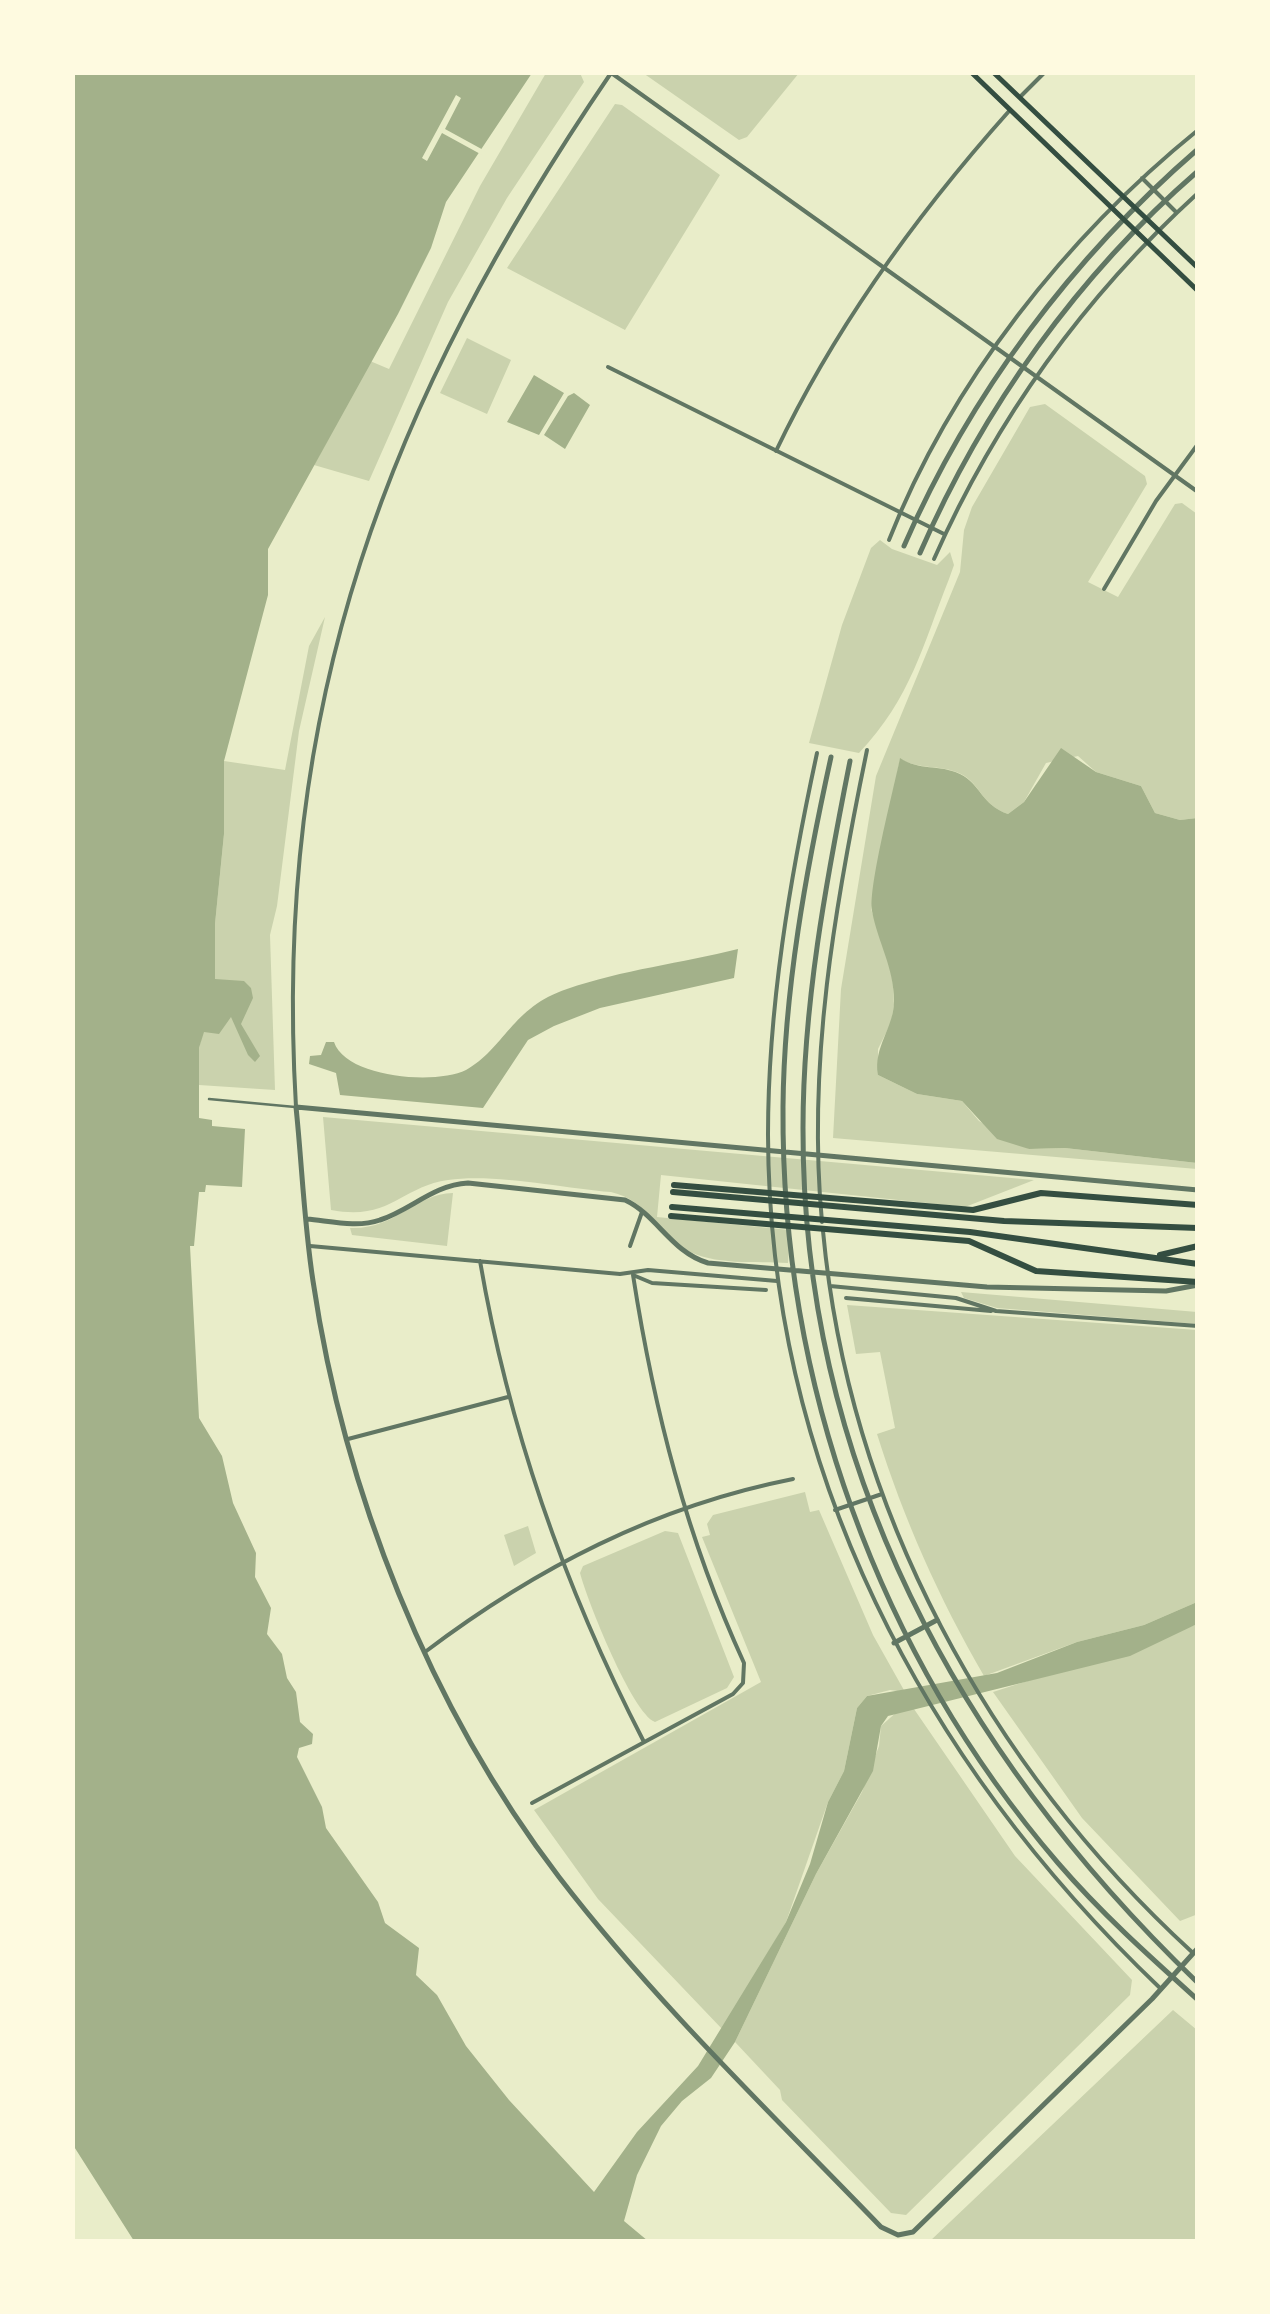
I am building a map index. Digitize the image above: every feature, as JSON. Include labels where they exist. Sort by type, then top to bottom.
[{"type":"main road","points":[[971,72],[1198,292]]},
{"type":"main road","points":[[994,72],[1198,268]]},
{"type":"main road","points":[[1198,1205],[1042,1193],[973,1210],[674,1189],[1004,1221],[1198,1228]]},
{"type":"main road","points":[[1198,1264],[1158,1255],[1075,1250],[970,1232],[672,1211],[969,1241],[1036,1271],[1198,1283]]},
{"type":"main road","points":[[1158,1255],[1198,1246]]},
{"type":"street","points":[[1020,96],[1046,72]]},
{"type":"street","points":[[867,750],[821,1034],[818,1126],[830,1283],[855,1412],[882,1494],[937,1620],[1011,1745],[1056,1806],[1132,1894],[1195,1951],[913,2232],[898,2235],[881,2228],[655,1987],[589,1914],[526,1830],[473,1743],[426,1652],[378,1540],[347,1439],[319,1317],[296,1107],[292,974],[301,841],[321,709],[354,580],[404,441],[447,343],[510,228],[610,73],[1198,492]]},
{"type":"street","points":[[776,450],[832,344],[883,267],[1010,110]]},
{"type":"street","points":[[889,540],[943,432],[997,348],[1111,208],[1198,130]]},
{"type":"street","points":[[904,546],[958,439],[1010,357],[1122,219],[1198,150]]},
{"type":"street","points":[[920,553],[972,447],[1023,367],[1134,230],[1198,171]]},
{"type":"street","points":[[1142,178],[1176,212]]},
{"type":"street","points":[[934,559],[982,462],[1036,376],[1100,293],[1198,192]]},
{"type":"street","points":[[608,367],[945,535]]},
{"type":"street","points":[[1104,589],[1198,444]]},
{"type":"street","points":[[817,753],[786,928],[772,1035],[768,1122],[779,1278],[798,1382],[835,1510],[906,1667],[969,1770],[1018,1836],[1081,1910],[1161,1989]]},
{"type":"street","points":[[831,756],[788,1012],[783,1123],[793,1276],[822,1417],[850,1505],[906,1636],[981,1763],[1028,1827],[1130,1941],[1198,2000]]},
{"type":"street","points":[[850,761],[820,934],[807,1036],[803,1124],[814,1278],[839,1402],[869,1499],[924,1627],[998,1752],[1044,1815],[1198,1983]]},
{"type":"street","points":[[786,928],[800,930]]},
{"type":"street","points":[[820,934],[834,936]]},
{"type":"street","points":[[296,1107],[1198,1190]]},
{"type":"street","points":[[768,1122],[783,1123]]},
{"type":"street","points":[[803,1124],[818,1126]]},
{"type":"street","points":[[307,1219],[362,1224],[381,1220],[446,1186],[468,1183],[616,1198],[642,1212],[672,1244],[708,1263],[987,1287],[1166,1292],[1198,1283]]},
{"type":"street","points":[[630,1246],[642,1212]]},
{"type":"street","points":[[310,1246],[633,1274],[648,1270],[779,1278]]},
{"type":"street","points":[[480,1261],[508,1396],[561,1562],[644,1742]]},
{"type":"street","points":[[633,1274],[652,1283],[766,1290]]},
{"type":"street","points":[[532,1803],[738,1690],[745,1677],[744,1663],[684,1508],[652,1384],[633,1274]]},
{"type":"street","points":[[830,1283],[956,1298],[996,1311]]},
{"type":"street","points":[[846,1298],[1198,1326]]},
{"type":"street","points":[[347,1439],[508,1396]]},
{"type":"street","points":[[426,1652],[502,1596],[561,1562],[684,1508],[793,1479]]},
{"type":"street","points":[[835,1510],[882,1494]]},
{"type":"street","points":[[894,1643],[937,1620]]},
{"type":"street","points":[[1044,1815],[1056,1806]]},
{"type":"street","points":[[1018,1836],[1028,1827]]},
{"type":"lane","points":[[209,1099],[296,1107]]},
{"type":"shaded area","points":[[72,73],[532,73],[446,202],[431,248],[398,314],[268,549],[268,595],[224,761],[224,834],[215,924],[215,979],[244,981],[251,988],[253,998],[241,1024],[260,1056],[255,1062],[248,1055],[231,1017],[219,1034],[204,1032],[199,1048],[199,1118],[212,1120],[212,1126],[245,1129],[242,1187],[206,1185],[205,1192],[199,1192],[194,1246],[190,1246],[199,1418],[222,1456],[233,1503],[256,1553],[255,1577],[271,1608],[267,1634],[282,1654],[287,1678],[296,1692],[300,1722],[313,1734],[312,1744],[299,1748],[297,1757],[322,1807],[326,1828],[378,1902],[385,1923],[419,1948],[416,1975],[437,1995],[466,2046],[509,2100],[594,2192],[637,2132],[698,2066],[786,1922],[810,1864],[828,1802],[844,1771],[857,1708],[867,1696],[997,1673],[1077,1642],[1144,1625],[1197,1602],[1197,1624],[1130,1656],[888,1716],[881,1726],[873,1771],[816,1874],[735,2042],[711,2078],[682,2101],[661,2126],[637,2175],[624,2221],[648,2241],[134,2241],[73,2145]]},
{"type":"shaded area","points":[[546,73],[580,73],[584,82],[507,198],[448,302],[369,481],[314,465],[370,361],[389,369],[480,186]]},
{"type":"shaded area","points":[[643,73],[799,73],[747,137],[739,140]]},
{"type":"shaded area","points":[[615,104],[622,105],[720,175],[625,330],[507,268]]},
{"type":"shaded area","points":[[467,338],[511,360],[487,414],[440,393]]},
{"type":"shaded area","points":[[534,375],[564,393],[539,435],[507,422]]},
{"type":"shaded area","points":[[574,393],[590,405],[565,449],[544,435],[568,396]]},
{"type":"shaded area","points":[[1045,404],[1145,476],[1147,484],[1088,582],[1118,597],[1175,504],[1182,503],[1197,514],[1197,818],[1180,820],[1155,813],[1141,786],[1096,772],[1078,756],[1046,763],[1024,802],[1008,814],[992,805],[961,774],[900,759],[871,909],[892,969],[894,1005],[891,1023],[878,1049],[878,1075],[917,1094],[962,1101],[979,1121],[1029,1149],[1065,1148],[1197,1163],[1197,1169],[833,1138],[841,989],[876,776],[960,572],[964,530],[972,507],[1030,407]]},
{"type":"shaded area","points":[[880,540],[892,549],[937,565],[950,552],[954,565],[913,671],[877,733],[859,753],[809,743],[842,625],[871,548]]},
{"type":"shaded area","points":[[325,617],[299,731],[270,935],[275,1090],[199,1085],[199,1048],[215,979],[215,924],[224,834],[224,761],[285,770],[309,646]]},
{"type":"shaded area","points":[[1061,748],[1096,772],[1141,786],[1155,813],[1180,820],[1197,818],[1197,1163],[1065,1148],[1029,1149],[997,1139],[962,1101],[917,1094],[878,1075],[878,1055],[894,1001],[872,899],[900,758],[914,765],[960,774],[992,805],[1008,814],[1024,802]]},
{"type":"shaded area","points":[[738,949],[734,978],[600,1008],[528,1040],[483,1108],[340,1095],[336,1073],[309,1064],[310,1056],[321,1055],[326,1042],[334,1042],[355,1064],[373,1071],[414,1077],[452,1075],[479,1061],[521,1017],[548,997],[609,977]]},
{"type":"shaded area","points":[[323,1117],[1034,1180],[965,1207],[661,1175],[657,1217],[790,1230],[788,1263],[735,1262],[685,1249],[634,1202],[611,1192],[466,1178],[432,1184],[368,1211],[331,1210]]},
{"type":"shaded area","points":[[453,1193],[447,1246],[352,1235],[350,1228],[380,1224],[427,1199]]},
{"type":"shaded area","points":[[961,1292],[1197,1312],[1197,1324],[997,1308],[964,1298]]},
{"type":"shaded area","points":[[847,1305],[1197,1330],[1197,1602],[1144,1625],[1077,1642],[984,1676],[937,1588],[899,1497],[877,1434],[895,1428],[880,1352],[856,1354]]},
{"type":"shaded area","points":[[805,1492],[810,1512],[819,1510],[873,1635],[905,1692],[890,1690],[867,1696],[857,1708],[844,1771],[828,1802],[786,1922],[723,2030],[598,1899],[534,1810],[761,1682],[702,1537],[710,1535],[707,1524],[713,1515]]},
{"type":"shaded area","points":[[528,1526],[536,1553],[514,1566],[504,1535]]},
{"type":"shaded area","points":[[665,1531],[678,1533],[734,1677],[727,1688],[655,1722],[645,1714],[623,1678],[580,1573],[583,1566]]},
{"type":"shaded area","points":[[1197,1624],[1198,1914],[1180,1921],[1082,1818],[993,1692],[1071,1667],[1091,1665]]},
{"type":"shaded area","points":[[914,1709],[1015,1856],[1132,1980],[1130,1995],[906,2215],[891,2213],[782,2100],[780,2090],[735,2042],[816,1874],[862,1792],[879,1746],[881,1726],[899,1710]]},
{"type":"shaded area","points":[[1173,2010],[1197,2030],[1197,2241],[930,2241]]},
{"type":"pier","points":[[456,95],[461,98],[445,129],[487,152],[484,156],[442,133],[427,161],[422,158]]}]
